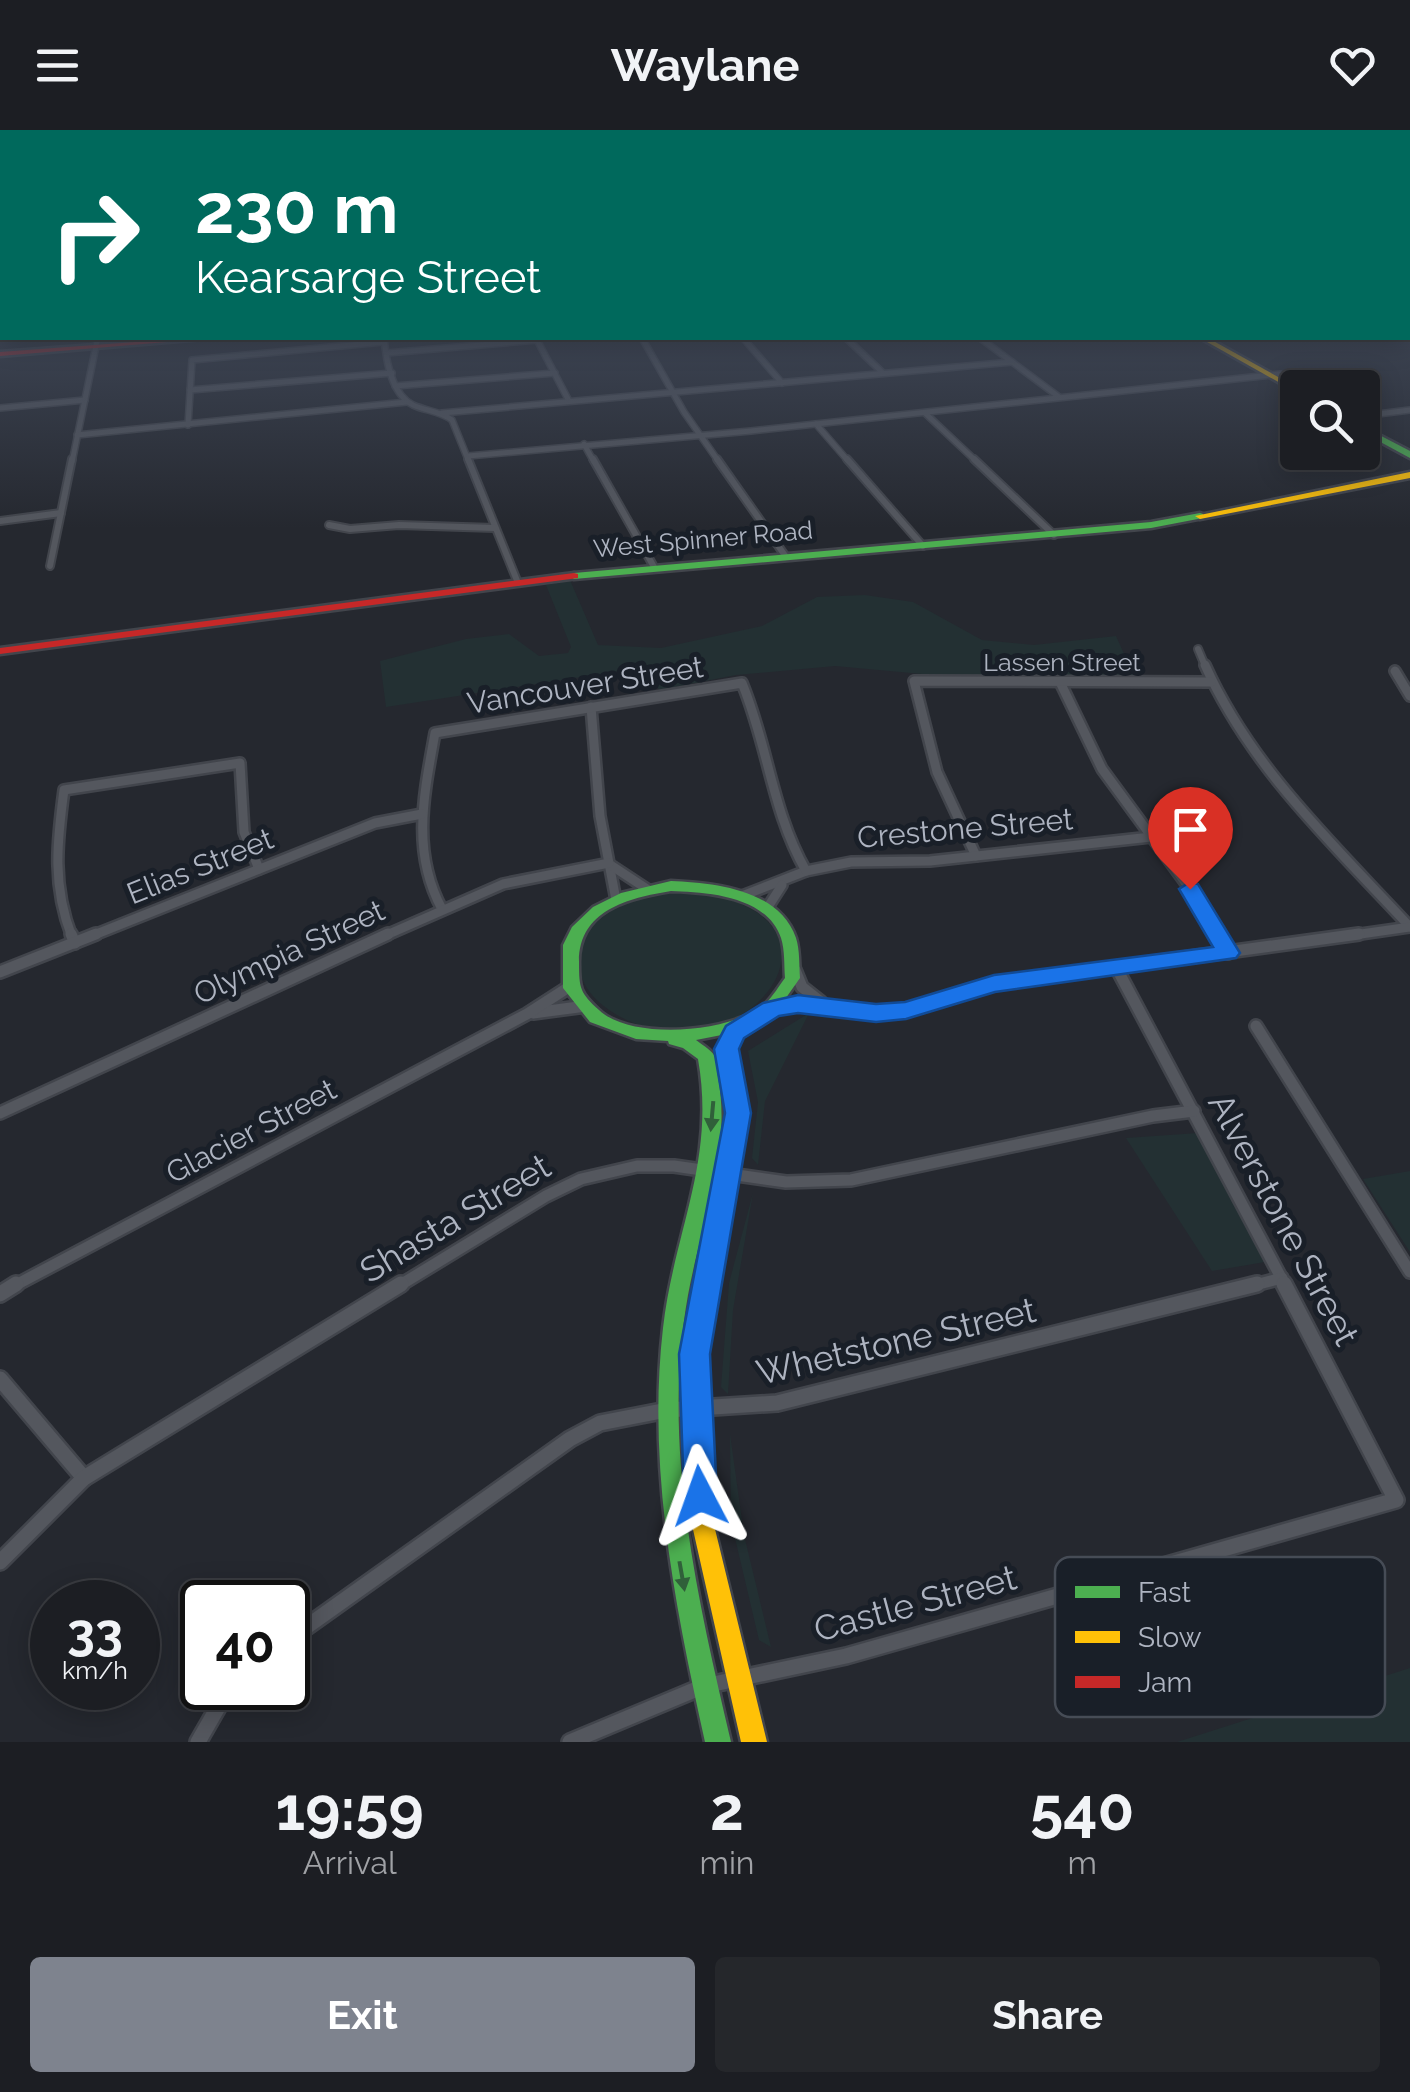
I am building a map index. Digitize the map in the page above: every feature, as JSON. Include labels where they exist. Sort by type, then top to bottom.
[{"type":"street","points":[[50,566],[89,377]]},
{"type":"street","points":[[188,425],[190,377]]},
{"type":"street","points":[[190,390],[342,377]]},
{"type":"street","points":[[393,377],[407,402]]},
{"type":"street","points":[[395,386],[503,377]]},
{"type":"street","points":[[557,377],[569,401]]},
{"type":"street","points":[[664,377],[786,557]]},
{"type":"street","points":[[778,377],[782,382]]},
{"type":"street","points":[[442,413],[843,377]]},
{"type":"street","points":[[1033,377],[1060,397]]},
{"type":"street","points":[[468,456],[925,414],[1253,377]]},
{"type":"street","points":[[0,408],[85,400]]},
{"type":"street","points":[[77,435],[407,402],[442,413],[452,420],[518,584]]},
{"type":"street","points":[[1380,418],[1410,410]]},
{"type":"street","points":[[925,414],[1054,535]]},
{"type":"street","points":[[816,424],[923,546]]},
{"type":"street","points":[[1380,431],[1410,447]]},
{"type":"street","points":[[1380,434],[1410,455]]},
{"type":"street","points":[[584,444],[654,567]]},
{"type":"street","name":"West Spinner Road","points":[[0,651],[654,567],[1151,525],[1410,475]]},
{"type":"street","points":[[0,521],[61,514]]},
{"type":"street","points":[[329,525],[350,529],[399,524],[495,528]]},
{"type":"street","points":[[1198,649],[1211,682],[1260,760],[1410,927]]},
{"type":"street","points":[[1395,671],[1410,696]]},
{"type":"street","name":"Lassen Street","points":[[976,856],[940,788],[920,726],[914,681],[1211,682]]},
{"type":"street","points":[[1060,682],[1102,770],[1190,889],[1228,953]]},
{"type":"street","name":"Vancouver Street","points":[[422,814],[435,732],[742,683],[757,714],[769,783],[784,835],[806,871]]},
{"type":"street","points":[[592,706],[600,816],[616,900]]},
{"type":"street","points":[[75,943],[54,884],[64,790],[240,763],[246,851],[259,869]]},
{"type":"street","points":[[422,814],[426,885],[442,909]]},
{"type":"street","name":"Elias Street","points":[[0,972],[376,823],[422,814]]},
{"type":"street","name":"Crestone Street","points":[[742,896],[806,871],[851,862],[886,864],[1151,836]]},
{"type":"street","points":[[609,863],[647,889]]},
{"type":"street","name":"Olympia Street","points":[[0,1112],[503,884],[609,863]]},
{"type":"street","name":"Crestone Street","points":[[766,910],[786,881]]},
{"type":"street","points":[[675,1040],[719,1036],[739,1029],[772,1009],[788,990],[795,969],[794,947],[784,927],[742,896],[696,886],[647,889],[616,900],[580,928],[570,946],[568,966],[572,985],[586,1006],[615,1026],[698,1048],[710,1065],[713,1106],[671,1336],[667,1410],[680,1573],[718,1742]]},
{"type":"street","points":[[772,1009],[798,1004],[876,1013],[906,1010],[994,984],[1410,927]]},
{"type":"street","name":"Alverstone Street","points":[[1116,967],[1396,1500]]},
{"type":"street","points":[[795,969],[810,997],[831,1006]]},
{"type":"street","name":"Glacier Street","points":[[0,1294],[527,1014],[572,985]]},
{"type":"street","name":"Glacier Street","points":[[527,1014],[586,1006]]},
{"type":"street","points":[[1256,1026],[1410,1272]]},
{"type":"street","points":[[739,1029],[726,1049],[738,1113],[695,1354],[695,1410],[703,1526],[754,1742]]},
{"type":"street","name":"Shasta Street","points":[[0,1562],[84,1478],[546,1196],[612,1170],[637,1166],[703,1170],[786,1182],[851,1180],[1153,1116],[1194,1111]]},
{"type":"street","points":[[689,1235],[714,1238]]},
{"type":"street","name":"Whetstone Street","points":[[310,1624],[570,1439],[600,1423],[667,1410],[776,1403],[1282,1278]]},
{"type":"street","points":[[0,1378],[84,1478]]},
{"type":"street","name":"Castle Street","points":[[1195,1557],[1396,1500]]},
{"type":"street","name":"Castle Street","points":[[570,1742],[704,1686],[846,1656],[1055,1597]]},
{"type":"street","points":[[198,1742],[216,1710]]},
{"type":"shaded area","points":[[570,580],[598,645],[661,648],[762,626],[817,597],[865,595],[913,602],[982,640],[1034,645],[1116,636],[1134,676],[933,675],[835,666],[736,675],[659,690],[647,667],[386,707],[380,661],[466,639],[509,634],[539,656],[568,653],[571,647],[546,585]]},
{"type":"shaded area","points":[[690,892],[745,906],[774,929],[782,958],[771,987],[745,1012],[709,1028],[665,1031],[610,1011],[591,993],[580,971],[582,943],[591,928],[603,916],[637,900]]},
{"type":"shaded area","points":[[809,1013],[765,1101],[758,1165],[752,1158],[758,1102],[748,1051]]},
{"type":"shaded area","points":[[1198,1133],[1265,1262],[1212,1271],[1126,1138]]},
{"type":"shaded area","points":[[1410,1171],[1410,1252],[1363,1179]]},
{"type":"shaded area","points":[[753,1193],[733,1310],[728,1394],[721,1387],[729,1283]]},
{"type":"shaded area","points":[[730,1434],[744,1535],[771,1647],[759,1640],[731,1521]]},
{"type":"shaded area","points":[[1410,1668],[1410,1742],[1177,1742],[1256,1717],[1385,1717],[1385,1676]]},
{"type":"traffic: fast","points":[[1380,438],[1410,455]]},
{"type":"traffic: fast","points":[[574,576],[1151,525],[1200,516]]},
{"type":"traffic: fast","points":[[671,886],[739,896],[769,911],[780,924],[789,939],[792,978],[771,1008],[732,1028],[684,1036],[636,1033],[596,1017],[571,988],[571,945],[586,919],[626,896],[671,886]]},
{"type":"traffic: fast","points":[[675,1040],[688,1043],[706,1056],[712,1089],[709,1157],[673,1326],[669,1431],[685,1588],[718,1742]]},
{"type":"traffic: slow","points":[[1274,377],[1280,381]]},
{"type":"traffic: slow","points":[[1200,516],[1410,475]]},
{"type":"traffic: slow","points":[[739,1029],[727,1049],[738,1113],[695,1355],[695,1410],[703,1525],[754,1742]]},
{"type":"traffic: jam","points":[[0,651],[574,576]]},
{"type":"route","points":[[700,1496],[695,1354],[738,1113],[726,1049],[734,1032],[772,1009],[798,1004],[876,1013],[906,1010],[994,984],[1228,953],[1190,889]]}]
